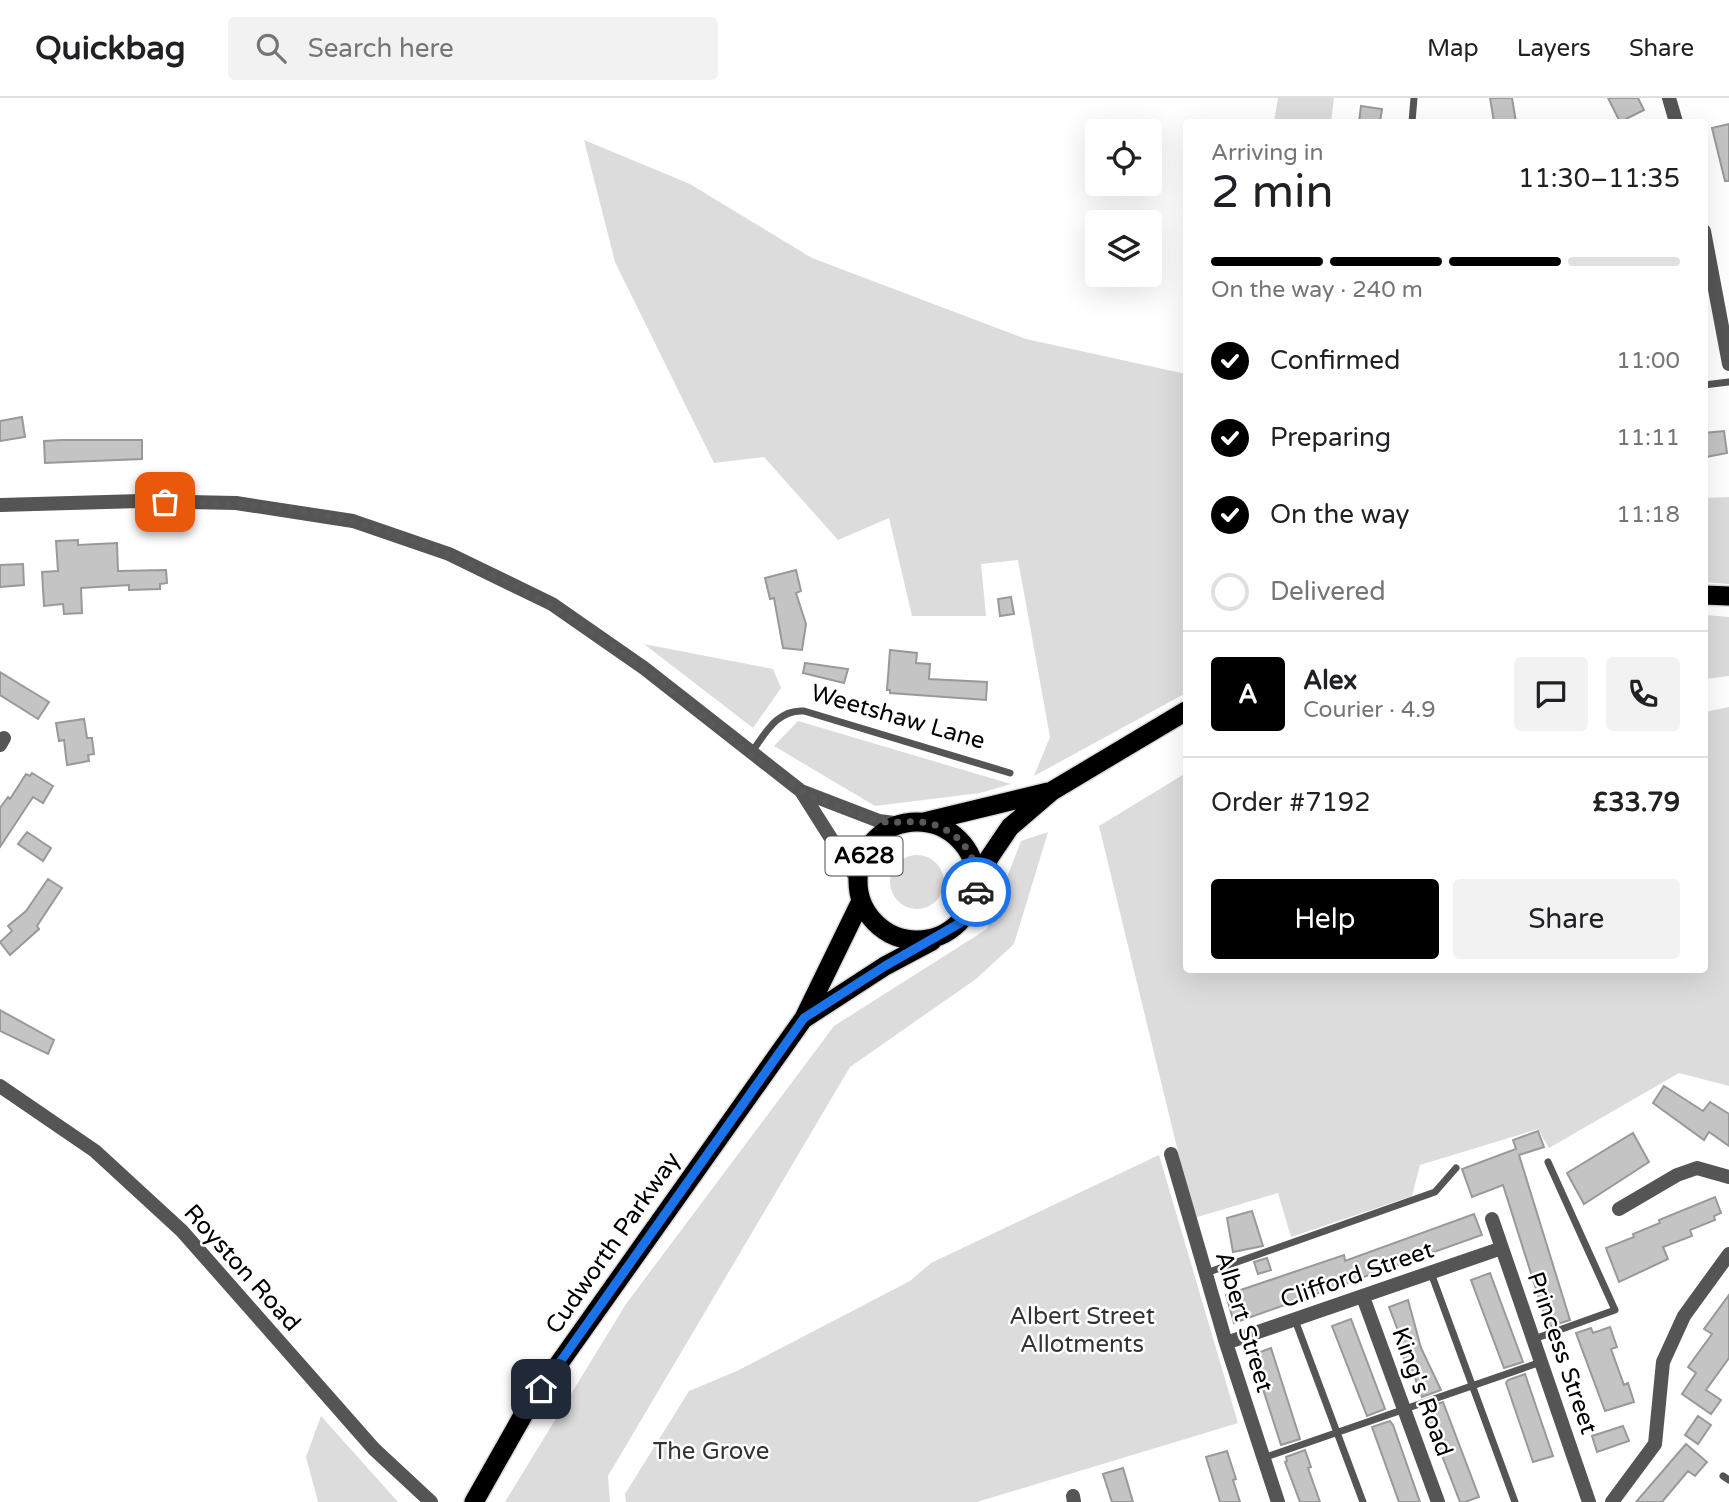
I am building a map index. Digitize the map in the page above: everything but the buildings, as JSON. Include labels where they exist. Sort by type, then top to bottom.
[{"type":"highway","points":[[1708,595],[1729,596]]},
{"type":"highway","name":"Cudworth Parkway","points":[[804,1018],[885,966],[944,935],[960,923],[971,907],[989,858],[1010,827],[1052,791],[1183,714]]},
{"type":"highway","name":"Cudworth Parkway","points":[[944,935],[925,941],[904,940],[886,932],[871,919],[861,901],[858,881],[861,862],[870,845],[884,832],[901,824],[923,822],[1052,791]]},
{"type":"highway","name":"Cudworth Parkway","points":[[923,822],[941,827],[957,837],[969,851],[976,869],[977,888]]},
{"type":"highway","name":"Cudworth Parkway","points":[[474,1502],[526,1410],[804,1018],[861,901]]},
{"type":"street","points":[[1669,98],[1675,119]]},
{"type":"street","points":[[1708,251],[1729,364]]},
{"type":"street","points":[[0,505],[141,501],[236,503],[353,521],[449,554],[552,604],[644,668],[802,791],[879,821],[901,824]]},
{"type":"street","points":[[802,791],[858,881]]},
{"type":"street","name":"Royston Road","points":[[0,1086],[95,1150],[182,1231],[374,1449],[430,1502]]},
{"type":"street","name":"Albert Street","points":[[1171,1154],[1226,1343],[1278,1502]]},
{"type":"street","points":[[1619,1209],[1677,1175],[1697,1168],[1729,1177]]},
{"type":"street","name":"Princess Street","points":[[1492,1219],[1589,1502]]},
{"type":"street","name":"Clifford Street","points":[[1226,1343],[1502,1248]]},
{"type":"street","points":[[1612,1502],[1655,1444],[1663,1362],[1684,1316],[1729,1254]]},
{"type":"street","name":"King's Road","points":[[1363,1297],[1438,1502]]},
{"type":"lane","points":[[1412,119],[1414,98]]},
{"type":"lane","points":[[1708,385],[1729,382]]},
{"type":"lane","name":"Weetshaw Lane","points":[[750,753],[778,718],[791,710],[804,711],[1010,773]]},
{"type":"lane","points":[[1533,1339],[1615,1310],[1548,1162]]},
{"type":"lane","points":[[1206,1273],[1435,1192],[1456,1168]]},
{"type":"lane","points":[[1431,1273],[1515,1502]]},
{"type":"lane","points":[[1295,1320],[1363,1502]]},
{"type":"lane","points":[[1263,1459],[1541,1362]]},
{"type":"green space","points":[[1278,98],[1334,98],[1331,119],[1274,119]]},
{"type":"green space","points":[[584,140],[690,184],[812,258],[1026,339],[1183,373],[1183,695],[1034,776],[1050,737],[1018,560],[981,564],[986,616],[912,616],[889,518],[838,540],[764,457],[714,463],[615,262]]},
{"type":"green space","points":[[1729,497],[1729,584],[1708,582],[1708,498]]},
{"type":"green space","points":[[1708,615],[1729,617],[1729,676],[1708,679]]},
{"type":"green space","points":[[644,644],[773,669],[781,688],[753,728]]},
{"type":"green space","points":[[1729,707],[1729,1086],[1679,1073],[1549,1148],[1538,1129],[1420,1165],[1412,1196],[1291,1237],[1278,1193],[1194,1218],[1099,826],[1183,775],[1183,973],[1708,973],[1708,711]]},
{"type":"green space","points":[[798,721],[1011,784],[980,793],[875,806],[774,746]]},
{"type":"green space","points":[[1048,832],[1014,944],[976,979],[850,1067],[608,1476],[610,1502],[505,1502],[626,1304],[834,1026],[987,929],[1021,841]]},
{"type":"green space","points":[[917,855],[936,863],[944,882],[936,901],[917,909],[898,901],[890,882],[898,863]]},
{"type":"green space","points":[[1159,1155],[1238,1423],[977,1502],[626,1502],[625,1494],[689,1391],[737,1371],[910,1281],[931,1263]]},
{"type":"green space","points":[[321,1416],[398,1502],[318,1502],[306,1457]]},
{"type":"way so far","points":[[165,502],[236,503],[353,521],[449,554],[552,604],[644,668],[802,791],[879,821],[901,824],[923,822],[941,827],[957,837],[969,851],[976,869],[976,892]]},
{"type":"route","points":[[541,1389],[672,1200],[804,1018],[885,966],[944,935],[960,923],[971,907],[976,892]]},
{"type":"park label","name":"Albert Street Allotments","points":[[1082,1330]]},
{"type":"park label","name":"The Grove","points":[[711,1451]]}]
